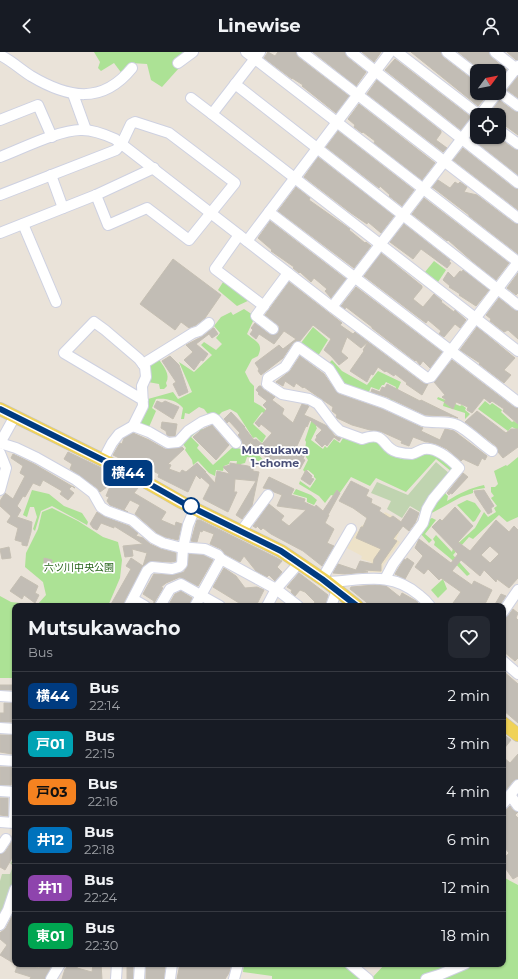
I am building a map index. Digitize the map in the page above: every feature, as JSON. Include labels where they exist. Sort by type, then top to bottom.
[{"type":"main road","points":[[0,409],[281,551],[329,584],[353,603]]},
{"type":"main road","points":[[506,725],[518,735]]},
{"type":"street","points":[[178,63],[193,52]]},
{"type":"street","points":[[0,157],[68,131],[86,130],[105,134],[122,143],[332,307],[427,378],[430,377],[518,262],[337,122],[257,55],[246,52]]},
{"type":"street","points":[[302,52],[518,218]]},
{"type":"street","points":[[351,52],[518,182]]},
{"type":"street","points":[[264,306],[215,269],[269,212],[390,52]]},
{"type":"street","points":[[397,52],[471,108]]},
{"type":"street","points":[[447,52],[470,70]]},
{"type":"street","points":[[495,52],[517,68],[506,82]]},
{"type":"street","points":[[212,114],[257,55]]},
{"type":"street","points":[[0,56],[13,56],[32,76],[73,94],[100,93],[125,76],[132,68]]},
{"type":"street","points":[[235,84],[316,149],[518,305]]},
{"type":"street","points":[[73,94],[86,130]]},
{"type":"street","points":[[191,98],[518,351]]},
{"type":"street","points":[[506,98],[518,106]]},
{"type":"street","points":[[485,108],[492,100]]},
{"type":"street","points":[[0,120],[38,105],[52,137]]},
{"type":"street","points":[[0,196],[116,150],[122,143],[131,124],[134,122],[169,133],[235,183],[212,214],[189,240],[147,208],[108,225],[96,195]]},
{"type":"street","points":[[332,307],[470,128]]},
{"type":"street","points":[[506,135],[518,144]]},
{"type":"street","points":[[0,233],[96,195],[154,168]]},
{"type":"street","points":[[51,175],[64,208]]},
{"type":"street","points":[[269,212],[517,401]]},
{"type":"street","points":[[23,224],[56,302]]},
{"type":"street","points":[[273,329],[256,316],[288,273]]},
{"type":"street","points":[[103,460],[112,443],[119,434],[133,426],[143,406],[142,386],[146,377],[145,367],[139,359],[106,330],[94,322],[64,353],[142,400]]},
{"type":"street","points":[[143,364],[199,331],[209,323]]},
{"type":"street","points":[[385,579],[423,523],[427,509],[433,499],[459,468],[452,461],[436,451],[425,449],[412,454],[395,452],[381,439],[372,436],[362,439],[340,431],[318,404],[309,399],[282,394],[267,384],[268,378],[285,367],[298,347],[329,369],[341,388],[384,403],[423,420],[457,425],[492,451]]},
{"type":"street","points":[[15,416],[0,443],[16,448],[37,458],[76,480],[93,493],[101,507],[106,511],[132,520],[153,538],[162,543],[183,548],[194,547],[205,549],[218,555],[221,560],[276,590],[294,603]]},
{"type":"street","points":[[133,426],[168,443],[178,442],[188,431],[202,422],[213,418],[236,443]]},
{"type":"street","points":[[0,490],[6,468],[1,459]]},
{"type":"street","points":[[242,530],[268,495]]},
{"type":"street","points":[[131,602],[147,572],[152,567],[167,569],[179,567],[182,564],[183,548],[188,525],[195,508]]},
{"type":"street","points":[[332,603],[329,584],[351,529]]},
{"type":"street","points":[[197,603],[221,560]]},
{"type":"street","points":[[269,603],[276,590],[299,563]]},
{"type":"street","points":[[329,584],[364,579],[390,579],[407,586],[427,603]]},
{"type":"street","points":[[162,603],[170,589],[181,584],[215,603]]},
{"type":"street","points":[[506,608],[518,590]]},
{"type":"street","points":[[506,664],[518,674]]},
{"type":"street","points":[[0,696],[12,697]]},
{"type":"street","points":[[0,728],[12,729]]},
{"type":"street","points":[[0,760],[12,760]]},
{"type":"street","points":[[506,800],[518,785]]},
{"type":"street","points":[[0,791],[12,792]]},
{"type":"street","points":[[510,795],[518,806]]},
{"type":"street","points":[[0,822],[12,822]]},
{"type":"street","points":[[0,848],[6,839]]},
{"type":"street","points":[[0,924],[8,910],[12,898]]},
{"type":"street","points":[[51,979],[58,967]]},
{"type":"street","points":[[116,979],[117,967]]},
{"type":"street","points":[[139,979],[140,967]]},
{"type":"street","points":[[170,979],[172,967]]},
{"type":"street","points":[[234,979],[237,967]]},
{"type":"street","points":[[354,967],[368,979]]},
{"type":"street","points":[[426,979],[458,967]]},
{"type":"shaded area","points":[[385,512],[400,520],[394,529],[399,533],[396,539],[400,542],[383,565],[382,572],[370,572],[371,562],[361,559],[362,556],[345,547],[354,530],[358,532],[362,525],[373,530]]},
{"type":"green space","points":[[94,52],[199,52],[179,68],[162,87],[151,80],[147,64],[131,63],[123,75],[114,63],[101,71],[98,68],[100,62]]},
{"type":"green space","points":[[434,261],[446,270],[438,282],[425,272]]},
{"type":"green space","points":[[225,279],[252,299],[237,306],[218,290]]},
{"type":"green space","points":[[244,309],[253,315],[254,319],[247,334],[260,345],[260,352],[258,356],[252,359],[245,372],[250,382],[254,386],[254,402],[269,413],[267,415],[262,412],[253,424],[266,436],[262,443],[256,437],[253,438],[237,413],[230,409],[222,412],[217,417],[210,417],[204,409],[199,407],[189,414],[185,413],[184,419],[181,419],[183,408],[178,403],[167,399],[156,399],[152,408],[156,411],[149,427],[140,425],[148,405],[148,399],[173,392],[178,399],[192,392],[179,362],[194,372],[212,355],[201,345],[204,342],[216,350],[222,344],[216,338],[220,333],[214,326],[221,317],[231,312],[233,315]]},
{"type":"green space","points":[[313,327],[328,340],[318,356],[301,343]]},
{"type":"green space","points":[[158,358],[168,376],[166,383],[167,386],[164,389],[160,389],[159,384],[148,382],[146,365]]},
{"type":"green space","points":[[332,360],[342,371],[367,385],[378,371],[401,382],[392,402],[389,401],[396,387],[386,382],[379,390],[371,387],[368,394],[344,385],[329,363]]},
{"type":"green space","points":[[438,397],[460,406],[462,405],[470,414],[465,419],[465,413],[443,406],[444,402],[437,399]]},
{"type":"green space","points":[[485,401],[490,405],[492,403],[502,410],[501,412],[512,422],[514,421],[518,424],[518,430],[512,427],[508,431],[478,409]]},
{"type":"green space","points":[[312,419],[318,422],[317,428],[311,440],[323,449],[325,446],[327,448],[334,439],[340,443],[345,435],[376,440],[401,459],[408,459],[421,452],[433,453],[455,469],[452,472],[436,459],[406,492],[376,478],[370,486],[351,477],[337,497],[331,495],[325,503],[319,496],[299,484],[300,481],[310,488],[316,479],[308,470],[305,472],[303,470],[308,460],[306,457],[307,452],[305,450],[305,440]]},
{"type":"green space","points":[[198,427],[204,430],[203,435],[199,430],[191,437],[199,445],[197,448],[213,465],[233,447],[241,449],[247,454],[257,453],[266,463],[267,468],[254,458],[247,457],[245,463],[241,464],[239,470],[236,466],[237,461],[230,461],[229,464],[224,466],[223,471],[216,470],[215,476],[209,473],[198,461],[193,465],[192,460],[185,450],[186,448],[182,443]]},
{"type":"green space","points":[[518,457],[518,517],[507,522],[499,515],[473,539],[469,537],[453,555],[470,574],[467,576],[451,559],[434,545],[435,542],[433,539],[436,535],[452,552],[453,548],[475,528],[484,512],[488,517],[496,512],[494,508],[497,506],[491,498],[494,496],[491,492],[491,487],[495,487],[498,484],[494,471],[506,465],[507,466]]},
{"type":"green space","points":[[436,462],[450,474],[422,513],[410,506],[402,518],[387,509],[391,501],[371,493],[377,482],[408,495]]},
{"type":"green space","points":[[484,485],[485,488],[473,490],[473,493],[461,497],[430,514],[429,508],[443,491],[448,496],[447,501],[465,491]]},
{"type":"green space","points":[[296,489],[311,495],[317,500],[314,505],[307,502],[307,498],[293,494]]},
{"type":"green space","points":[[32,490],[49,494],[64,506],[82,513],[88,522],[87,525],[52,506],[41,511],[35,531],[33,529],[37,517],[34,507],[30,507],[27,517],[23,515]]},
{"type":"green space","points":[[467,500],[475,503],[481,511],[473,522],[457,505]]},
{"type":"green space","name":"六ツ川中央公園","points":[[52,508],[78,521],[103,537],[118,542],[122,560],[120,578],[109,603],[39,603],[46,595],[43,582],[25,567],[26,553],[38,529],[42,512]]},
{"type":"green space","points":[[432,518],[436,520],[425,534],[432,540],[429,543],[420,533],[427,520]]},
{"type":"green space","points":[[443,579],[447,589],[438,598],[431,590]]},
{"type":"green space","name":"六ツ川中央公園","points":[[0,596],[11,602],[20,603],[12,603],[12,678],[0,678]]},
{"type":"green space","points":[[12,869],[12,892],[0,919],[0,881],[2,874],[10,874]]},
{"type":"green space","points":[[506,879],[518,885],[518,979],[371,979],[382,967],[506,967]]},
{"type":"green space","points":[[244,967],[350,967],[362,979],[272,979],[272,976],[243,972]]},
{"type":"building","points":[[268,52],[275,56],[278,52],[296,52],[298,57],[349,96],[336,113],[302,86],[303,85],[292,79],[264,58]]},
{"type":"building","points":[[313,52],[345,52],[347,57],[366,72],[356,86]]},
{"type":"building","points":[[362,52],[381,52],[374,62]]},
{"type":"building","points":[[411,52],[441,52],[443,57],[470,78],[470,100]]},
{"type":"building","points":[[458,52],[489,52],[491,57],[500,64],[473,64]]},
{"type":"building","points":[[507,52],[518,52],[518,60],[516,60]]},
{"type":"building","points":[[395,59],[470,116],[470,118],[461,130],[385,70]]},
{"type":"building","points":[[518,76],[518,98],[507,90]]},
{"type":"building","points":[[377,80],[441,131],[436,140],[447,148],[443,152],[367,94]]},
{"type":"building","points":[[471,100],[483,100],[478,106]]},
{"type":"building","points":[[499,100],[514,111],[518,112],[518,135],[506,126],[506,108],[493,108]]},
{"type":"building","points":[[359,104],[435,163],[422,180],[374,143],[375,141],[354,127],[355,125],[348,119]]},
{"type":"building","points":[[338,131],[414,190],[402,206],[389,196],[390,195],[380,186],[379,188],[326,147]]},
{"type":"building","points":[[506,143],[518,150],[518,175],[479,144]]},
{"type":"building","points":[[463,148],[514,188],[518,189],[518,210],[453,160]]},
{"type":"building","points":[[318,157],[394,216],[381,233],[368,222],[367,224],[351,213],[304,177]]},
{"type":"building","points":[[438,180],[450,188],[455,182],[458,184],[460,182],[467,187],[464,192],[477,195],[514,223],[518,224],[518,254],[432,187]]},
{"type":"building","points":[[296,187],[310,198],[309,200],[371,246],[354,268],[278,211]]},
{"type":"building","points":[[424,198],[509,263],[496,280],[448,240],[447,241],[412,214]]},
{"type":"building","points":[[270,221],[346,279],[331,298],[325,291],[327,289],[314,278],[311,282],[293,268],[294,267],[271,251],[272,250],[258,238]]},
{"type":"building","points":[[404,224],[450,260],[449,262],[451,263],[447,268],[421,249],[413,259],[390,242]]},
{"type":"building","points":[[381,253],[422,286],[413,299],[423,307],[434,294],[442,301],[441,302],[454,312],[455,310],[466,320],[460,328],[455,324],[444,337],[439,334],[441,331],[428,320],[426,323],[364,276]]},
{"type":"building","points":[[173,259],[221,295],[205,318],[196,325],[189,328],[181,322],[175,330],[140,304]]},
{"type":"building","points":[[463,270],[489,290],[476,306],[459,295],[460,294],[449,287],[450,286],[443,280],[448,272],[454,278],[460,271],[462,272]]},
{"type":"building","points":[[518,273],[518,293],[516,295],[507,288]]},
{"type":"building","points":[[289,282],[342,323],[340,325],[353,334],[355,332],[368,342],[361,348],[347,337],[341,352],[348,358],[339,365],[324,350],[331,339],[313,325],[300,341],[293,343],[283,358],[261,375],[255,363],[279,345],[283,349],[296,339],[284,331],[274,344],[259,334],[256,339],[250,334],[253,330],[251,328],[255,323],[269,334],[273,335],[278,333],[279,326],[265,315]]},
{"type":"building","points":[[356,287],[442,352],[430,368],[423,361],[420,365],[416,360],[415,361],[346,307],[345,309],[341,306]]},
{"type":"building","points":[[499,298],[514,310],[518,311],[518,339],[508,330],[504,332],[490,321],[491,319],[486,315]]},
{"type":"building","points":[[477,327],[515,358],[504,370],[511,375],[504,383],[479,364],[480,363],[460,350]]},
{"type":"building","points":[[213,328],[218,334],[212,338],[209,334],[196,344],[208,354],[203,361],[201,360],[194,370],[184,360],[193,352],[186,345],[203,336]]},
{"type":"building","points":[[368,342],[423,383],[428,384],[422,395],[395,374],[394,376],[378,367],[373,375],[371,374],[367,382],[350,371],[364,351],[363,350]]},
{"type":"building","points":[[170,356],[179,365],[188,392],[179,396],[173,384],[176,382],[162,361]]},
{"type":"building","points":[[300,356],[324,374],[339,394],[382,409],[423,428],[421,431],[440,440],[445,429],[454,431],[487,456],[485,460],[482,458],[478,466],[463,459],[461,461],[447,449],[436,444],[413,437],[409,446],[401,443],[402,441],[382,432],[352,425],[337,418],[337,415],[332,411],[333,407],[304,387],[303,388],[296,383],[294,387],[285,381],[283,386],[276,382],[290,371]]},
{"type":"building","points":[[452,360],[514,407],[518,408],[518,424],[503,411],[504,409],[492,401],[490,403],[484,398],[472,413],[467,410],[468,407],[456,402],[453,409],[444,402],[446,400],[442,397],[445,395],[434,382]]},
{"type":"building","points":[[387,384],[458,418],[425,415],[387,397],[371,392],[372,389],[380,392],[382,387],[385,388]]},
{"type":"building","points":[[259,386],[275,397],[272,400],[284,409],[282,414],[293,423],[302,404],[309,406],[304,415],[327,426],[335,436],[341,438],[339,441],[334,437],[327,446],[325,444],[322,447],[315,440],[317,437],[316,436],[322,430],[310,420],[292,457],[299,451],[305,453],[303,459],[305,460],[300,469],[285,461],[282,467],[280,466],[278,469],[251,443],[256,439],[262,444],[272,433],[261,424],[259,427],[255,423],[267,409],[263,405],[267,401],[258,394],[259,393],[256,390]]},
{"type":"building","points":[[157,401],[162,403],[165,401],[179,407],[173,419],[154,407]]},
{"type":"building","points":[[477,411],[506,433],[511,429],[518,429],[518,447],[503,458],[498,452],[496,446],[465,422]]},
{"type":"building","points":[[231,412],[245,427],[254,440],[245,447],[238,435],[240,433],[229,421],[227,423],[224,419]]},
{"type":"building","points":[[162,422],[177,424],[175,436],[167,435],[166,431],[161,428]]},
{"type":"building","points":[[212,425],[229,445],[216,460],[193,437],[200,431]]},
{"type":"building","points":[[133,433],[165,449],[182,447],[184,449],[168,464],[171,465],[169,469],[180,473],[182,470],[186,472],[197,463],[206,472],[204,474],[206,473],[215,483],[217,471],[230,474],[223,467],[230,465],[230,463],[253,468],[253,471],[259,472],[252,506],[242,519],[236,515],[256,481],[235,479],[234,492],[237,492],[228,512],[203,499],[210,485],[201,477],[200,479],[196,475],[188,492],[158,477],[159,474],[141,465],[140,468],[113,455],[120,443],[122,444],[124,438]]},
{"type":"building","points":[[68,452],[110,472],[109,474],[138,488],[134,493],[166,512],[161,520],[175,526],[176,522],[182,524],[178,540],[165,537],[157,533],[135,514],[140,505],[130,500],[124,510],[128,512],[110,505],[107,501],[109,497],[106,496],[111,484],[100,492],[97,488],[70,469],[72,464],[64,459]]},
{"type":"building","points":[[13,454],[34,464],[72,486],[69,489],[74,493],[68,500],[60,494],[62,491],[43,480],[40,486],[33,483],[25,497],[23,496],[17,506],[21,510],[17,517],[32,522],[27,546],[22,545],[22,542],[15,540],[18,528],[7,522],[11,516],[0,506],[0,501],[5,493],[13,499],[25,476],[20,473],[23,466],[11,458]]},
{"type":"building","points":[[306,470],[312,476],[311,478],[314,479],[310,485],[301,479]]},
{"type":"building","points":[[463,473],[468,477],[452,494],[450,493],[449,495],[447,493]]},
{"type":"building","points":[[269,477],[294,489],[291,495],[305,499],[304,502],[315,507],[316,505],[323,511],[337,490],[340,493],[325,523],[334,529],[327,543],[334,546],[322,566],[303,551],[271,534],[263,528],[261,530],[257,526],[256,528],[253,526],[269,504],[284,516],[281,520],[289,526],[306,510],[277,506],[282,495],[263,488]]},
{"type":"building","points":[[351,481],[369,490],[366,496],[372,499],[371,503],[381,508],[379,511],[390,518],[393,516],[401,522],[410,508],[419,513],[415,523],[409,531],[403,526],[393,539],[397,541],[381,564],[381,571],[364,570],[368,572],[345,574],[333,573],[338,564],[356,570],[360,561],[373,564],[374,559],[381,549],[356,538],[367,518],[353,508],[339,501]]},
{"type":"building","points":[[484,490],[494,506],[491,508],[492,512],[488,514],[474,491]]},
{"type":"building","points":[[455,507],[473,526],[458,542],[470,551],[496,520],[509,532],[514,526],[518,530],[518,578],[509,588],[497,579],[496,582],[484,570],[480,576],[461,560],[452,571],[472,585],[474,581],[492,590],[486,603],[453,603],[461,592],[441,578],[439,580],[428,569],[424,574],[415,567],[423,556],[415,548],[419,539],[451,563],[458,554],[432,527],[440,519],[442,521]],"holes":[[[490,546],[499,554],[490,563],[481,555]]]},
{"type":"building","points":[[97,512],[105,517],[129,526],[138,533],[136,536],[143,538],[150,544],[176,553],[176,561],[152,561],[143,566],[147,553],[132,549],[133,556],[125,557],[123,546],[143,544],[114,526],[114,528],[101,523],[97,530],[93,528],[90,524]]},
{"type":"building","points":[[197,520],[200,520],[282,561],[277,567],[282,572],[275,581],[269,575],[267,577],[256,571],[244,556],[240,562],[225,554],[221,549],[210,544],[214,534],[203,530],[202,532],[200,531],[197,542],[191,541]]},
{"type":"building","points":[[9,547],[11,558],[2,559],[0,549]]},
{"type":"building","points":[[189,554],[203,555],[213,560],[198,586],[180,577],[166,583],[161,587],[163,588],[154,603],[154,601],[143,594],[154,574],[172,575],[184,572],[188,565]]},
{"type":"building","points":[[44,558],[52,560],[52,570],[44,570]]},
{"type":"building","points":[[131,558],[143,566],[124,603],[112,603],[131,569],[126,566]]},
{"type":"building","points":[[407,558],[414,563],[405,579],[395,574],[404,559],[406,560]]},
{"type":"building","points":[[224,568],[236,576],[245,588],[257,587],[264,590],[258,603],[239,603],[213,587]]},
{"type":"building","points":[[299,573],[328,595],[326,603],[314,603],[315,602],[305,592],[300,590],[295,596],[291,592],[292,590],[287,587]]},
{"type":"building","points":[[21,576],[38,586],[35,593],[39,595],[35,603],[24,595],[22,599],[10,591]]},
{"type":"building","points":[[375,585],[386,586],[400,597],[402,593],[418,602],[367,603],[350,589],[351,587]]},
{"type":"building","points":[[181,591],[192,598],[190,603],[170,603],[175,594]]},
{"type":"building","points":[[501,594],[506,596],[501,603],[496,603]]},
{"type":"building","points":[[513,609],[518,613],[516,618],[518,620],[518,658],[515,661],[506,654],[506,617]]},
{"type":"building","points":[[506,674],[518,684],[518,723],[506,713]]},
{"type":"building","points":[[0,685],[12,685],[12,690],[0,690]]},
{"type":"building","points":[[4,703],[12,703],[12,722],[0,722],[0,713],[4,713]]},
{"type":"building","points":[[0,735],[12,735],[12,754],[0,752]]},
{"type":"building","points":[[506,736],[511,740],[506,746]]},
{"type":"building","points":[[518,754],[518,779],[513,781],[506,790],[506,760],[510,763]]},
{"type":"building","points":[[0,767],[12,767],[11,785],[0,785]]},
{"type":"building","points":[[0,798],[8,798],[8,816],[0,815]]},
{"type":"building","points":[[510,806],[513,810],[518,812],[515,815],[518,818],[518,876],[513,879],[506,869],[506,856],[509,853],[506,850],[506,810]]},
{"type":"building","points":[[12,836],[12,858],[5,870],[0,867],[0,854],[5,852],[11,843]]},
{"type":"building","points":[[12,916],[12,962],[0,955],[7,945],[0,939],[0,933],[6,928]]},
{"type":"building","points":[[17,967],[51,967],[45,979],[30,979],[31,977],[15,972]]},
{"type":"building","points":[[67,967],[77,967],[92,972],[93,967],[101,967],[102,979],[62,979]]},
{"type":"building","points":[[127,967],[133,967],[133,979],[127,979]]},
{"type":"building","points":[[146,967],[165,967],[164,979],[146,979]]},
{"type":"building","points":[[179,967],[230,967],[229,973],[225,979],[177,979]]},
{"type":"bus line","name":"横44","points":[[0,409],[139,478],[185,504],[281,551],[322,579],[353,603]]},
{"type":"district","name":"Mutsukawa 1-chome","points":[[275,456]]}]
